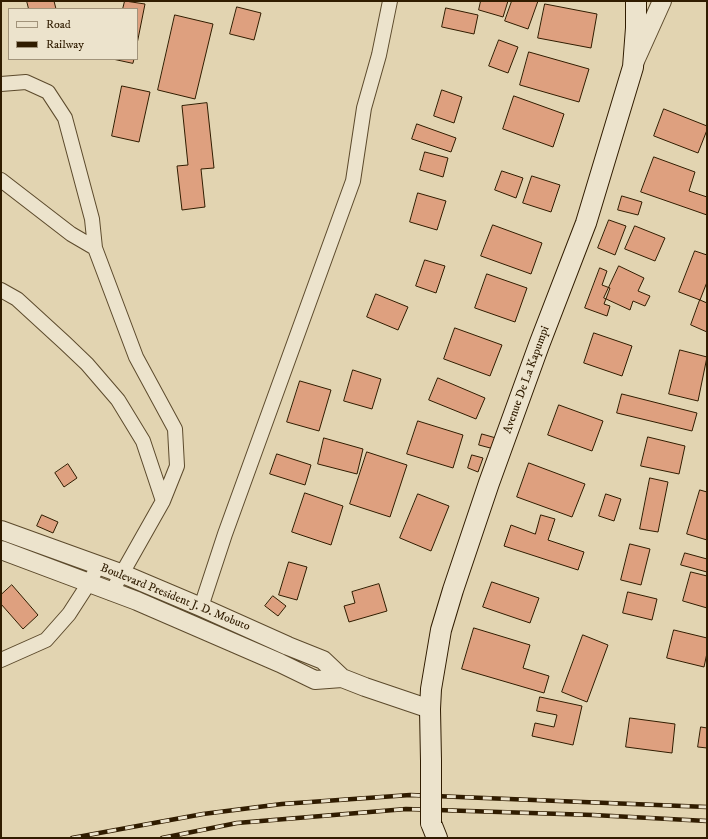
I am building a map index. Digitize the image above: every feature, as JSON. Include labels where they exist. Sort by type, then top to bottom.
[{"type":"main road","name":"Avenue De La Kapumpi","points":[[434,830],[430,708],[431,689],[440,630],[489,483],[539,345],[586,223],[633,68],[636,28],[636,1]]},
{"type":"street","points":[[201,607],[225,534],[353,181],[364,108],[379,55],[390,1]]},
{"type":"street","points":[[633,68],[662,1]]},
{"type":"street","points":[[1,84],[26,82],[48,92],[65,118],[92,219],[95,248],[136,357],[175,430],[177,466],[163,501],[123,574],[111,592]]},
{"type":"street","points":[[1,180],[71,234],[95,248]]},
{"type":"street","points":[[1,290],[17,298],[65,343],[87,364],[118,400],[143,441],[163,501]]},
{"type":"street","name":"Boulevard President J. D. Mobuto","points":[[1,530],[123,574],[323,660],[342,678],[430,708]]},
{"type":"street","name":"Boulevard President J. D. Mobuto","points":[[1,550],[137,601],[315,680],[342,678]]},
{"type":"street","points":[[1,660],[46,640],[69,614],[90,583],[98,566]]},
{"type":"building","points":[[27,1],[54,1],[56,8],[29,8]]},
{"type":"building","points":[[125,1],[145,4],[138,39],[138,8],[123,8]]},
{"type":"building","points":[[481,1],[508,1],[503,17],[479,10]]},
{"type":"building","points":[[512,1],[538,1],[528,29],[505,21]]},
{"type":"building","points":[[545,4],[597,14],[591,48],[538,38]]},
{"type":"building","points":[[237,7],[261,13],[254,40],[230,34]]},
{"type":"building","points":[[446,8],[478,15],[474,34],[442,27]]},
{"type":"building","points":[[175,15],[213,24],[195,99],[158,90]]},
{"type":"building","points":[[499,40],[518,47],[508,73],[489,66]]},
{"type":"building","points":[[529,52],[589,69],[579,102],[520,85]]},
{"type":"building","points":[[118,60],[134,60],[133,63]]},
{"type":"building","points":[[122,86],[150,92],[139,142],[112,136]]},
{"type":"building","points":[[442,90],[462,97],[454,123],[434,116]]},
{"type":"building","points":[[514,96],[564,114],[553,147],[503,129]]},
{"type":"building","points":[[207,103],[214,168],[201,169],[205,207],[182,210],[177,166],[188,165],[182,106]]},
{"type":"building","points":[[664,109],[707,126],[707,130],[698,153],[654,136]]},
{"type":"building","points":[[417,124],[456,138],[451,152],[412,139]]},
{"type":"building","points":[[425,152],[448,158],[443,177],[420,170]]},
{"type":"building","points":[[654,157],[695,172],[689,191],[707,197],[707,215],[641,192]]},
{"type":"building","points":[[502,171],[523,178],[516,198],[495,190]]},
{"type":"building","points":[[532,176],[560,185],[551,212],[523,203]]},
{"type":"building","points":[[418,193],[446,201],[437,230],[410,222]]},
{"type":"building","points":[[622,196],[642,202],[638,215],[618,210]]},
{"type":"building","points":[[609,220],[626,226],[615,255],[598,248]]},
{"type":"building","points":[[493,225],[542,243],[531,274],[481,256]]},
{"type":"building","points":[[635,226],[665,238],[655,261],[625,249]]},
{"type":"building","points":[[695,251],[707,255],[707,282],[700,300],[679,292]]},
{"type":"building","points":[[425,260],[445,266],[436,293],[416,286]]},
{"type":"building","points":[[619,266],[644,278],[638,291],[650,296],[645,306],[633,301],[630,310],[604,298]]},
{"type":"building","points":[[600,268],[607,271],[602,285],[610,288],[604,304],[610,306],[607,316],[585,308]]},
{"type":"building","points":[[487,274],[527,288],[515,322],[475,308]]},
{"type":"building","points":[[376,294],[408,307],[398,330],[367,317]]},
{"type":"building","points":[[700,300],[707,303],[707,332],[691,325]]},
{"type":"building","points":[[455,328],[502,345],[490,376],[444,359]]},
{"type":"building","points":[[594,333],[632,346],[622,376],[584,363]]},
{"type":"building","points":[[680,350],[707,357],[698,401],[669,394]]},
{"type":"building","points":[[353,370],[381,379],[372,409],[344,401]]},
{"type":"building","points":[[438,378],[485,398],[476,419],[429,400]]},
{"type":"building","points":[[300,381],[331,390],[319,431],[287,422]]},
{"type":"building","points":[[622,394],[697,413],[692,431],[617,413]]},
{"type":"building","points":[[559,405],[603,421],[592,451],[548,435]]},
{"type":"building","points":[[418,421],[463,435],[453,468],[407,454]]},
{"type":"building","points":[[482,434],[496,438],[494,449],[479,445]]},
{"type":"building","points":[[648,437],[685,446],[679,474],[641,466]]},
{"type":"building","points":[[324,438],[363,449],[357,474],[318,464]]},
{"type":"building","points":[[367,452],[407,465],[390,517],[350,504]]},
{"type":"building","points":[[277,454],[311,465],[305,485],[270,474]]},
{"type":"building","points":[[472,455],[483,458],[478,472],[468,468]]},
{"type":"building","points":[[529,463],[585,484],[572,517],[517,497]]},
{"type":"building","points":[[68,464],[77,478],[64,487],[55,473]]},
{"type":"building","points":[[650,478],[668,482],[658,532],[640,529]]},
{"type":"building","points":[[700,490],[707,492],[707,540],[687,534]]},
{"type":"building","points":[[305,493],[343,506],[331,545],[292,532]]},
{"type":"building","points":[[418,494],[449,506],[431,551],[400,538]]},
{"type":"building","points":[[606,494],[621,499],[614,521],[599,516]]},
{"type":"building","points":[[42,515],[58,522],[53,533],[37,526]]},
{"type":"building","points":[[541,515],[555,519],[548,540],[584,552],[578,570],[504,546],[511,525],[535,534]]},
{"type":"building","points":[[630,544],[650,549],[641,585],[621,580]]},
{"type":"building","points":[[685,553],[707,559],[707,572],[681,565]]},
{"type":"building","points":[[289,562],[307,567],[297,600],[279,595]]},
{"type":"building","points":[[691,572],[707,576],[707,608],[683,601]]},
{"type":"building","points":[[492,582],[539,598],[530,623],[483,607]]},
{"type":"building","points":[[379,584],[387,611],[349,622],[344,606],[355,603],[352,592]]},
{"type":"building","points":[[12,585],[38,615],[23,629],[1,604],[1,595]]},
{"type":"building","points":[[628,592],[657,599],[652,620],[623,613]]},
{"type":"building","points":[[273,596],[286,606],[278,616],[265,606]]},
{"type":"building","points":[[474,628],[530,645],[523,668],[549,676],[544,693],[462,669]]},
{"type":"building","points":[[674,630],[707,638],[707,653],[704,667],[667,658]]},
{"type":"building","points":[[583,635],[608,645],[587,702],[562,692]]},
{"type":"building","points":[[540,697],[582,706],[573,745],[532,736],[535,723],[554,727],[557,715],[537,711]]},
{"type":"building","points":[[630,718],[675,724],[672,753],[626,747]]},
{"type":"building","points":[[701,727],[707,728],[707,748],[698,747]]},
{"type":"railway","points":[[72,838],[203,814],[282,804],[410,795],[707,807]]},
{"type":"railway","points":[[162,838],[237,823],[406,809],[593,815],[707,821]]}]
